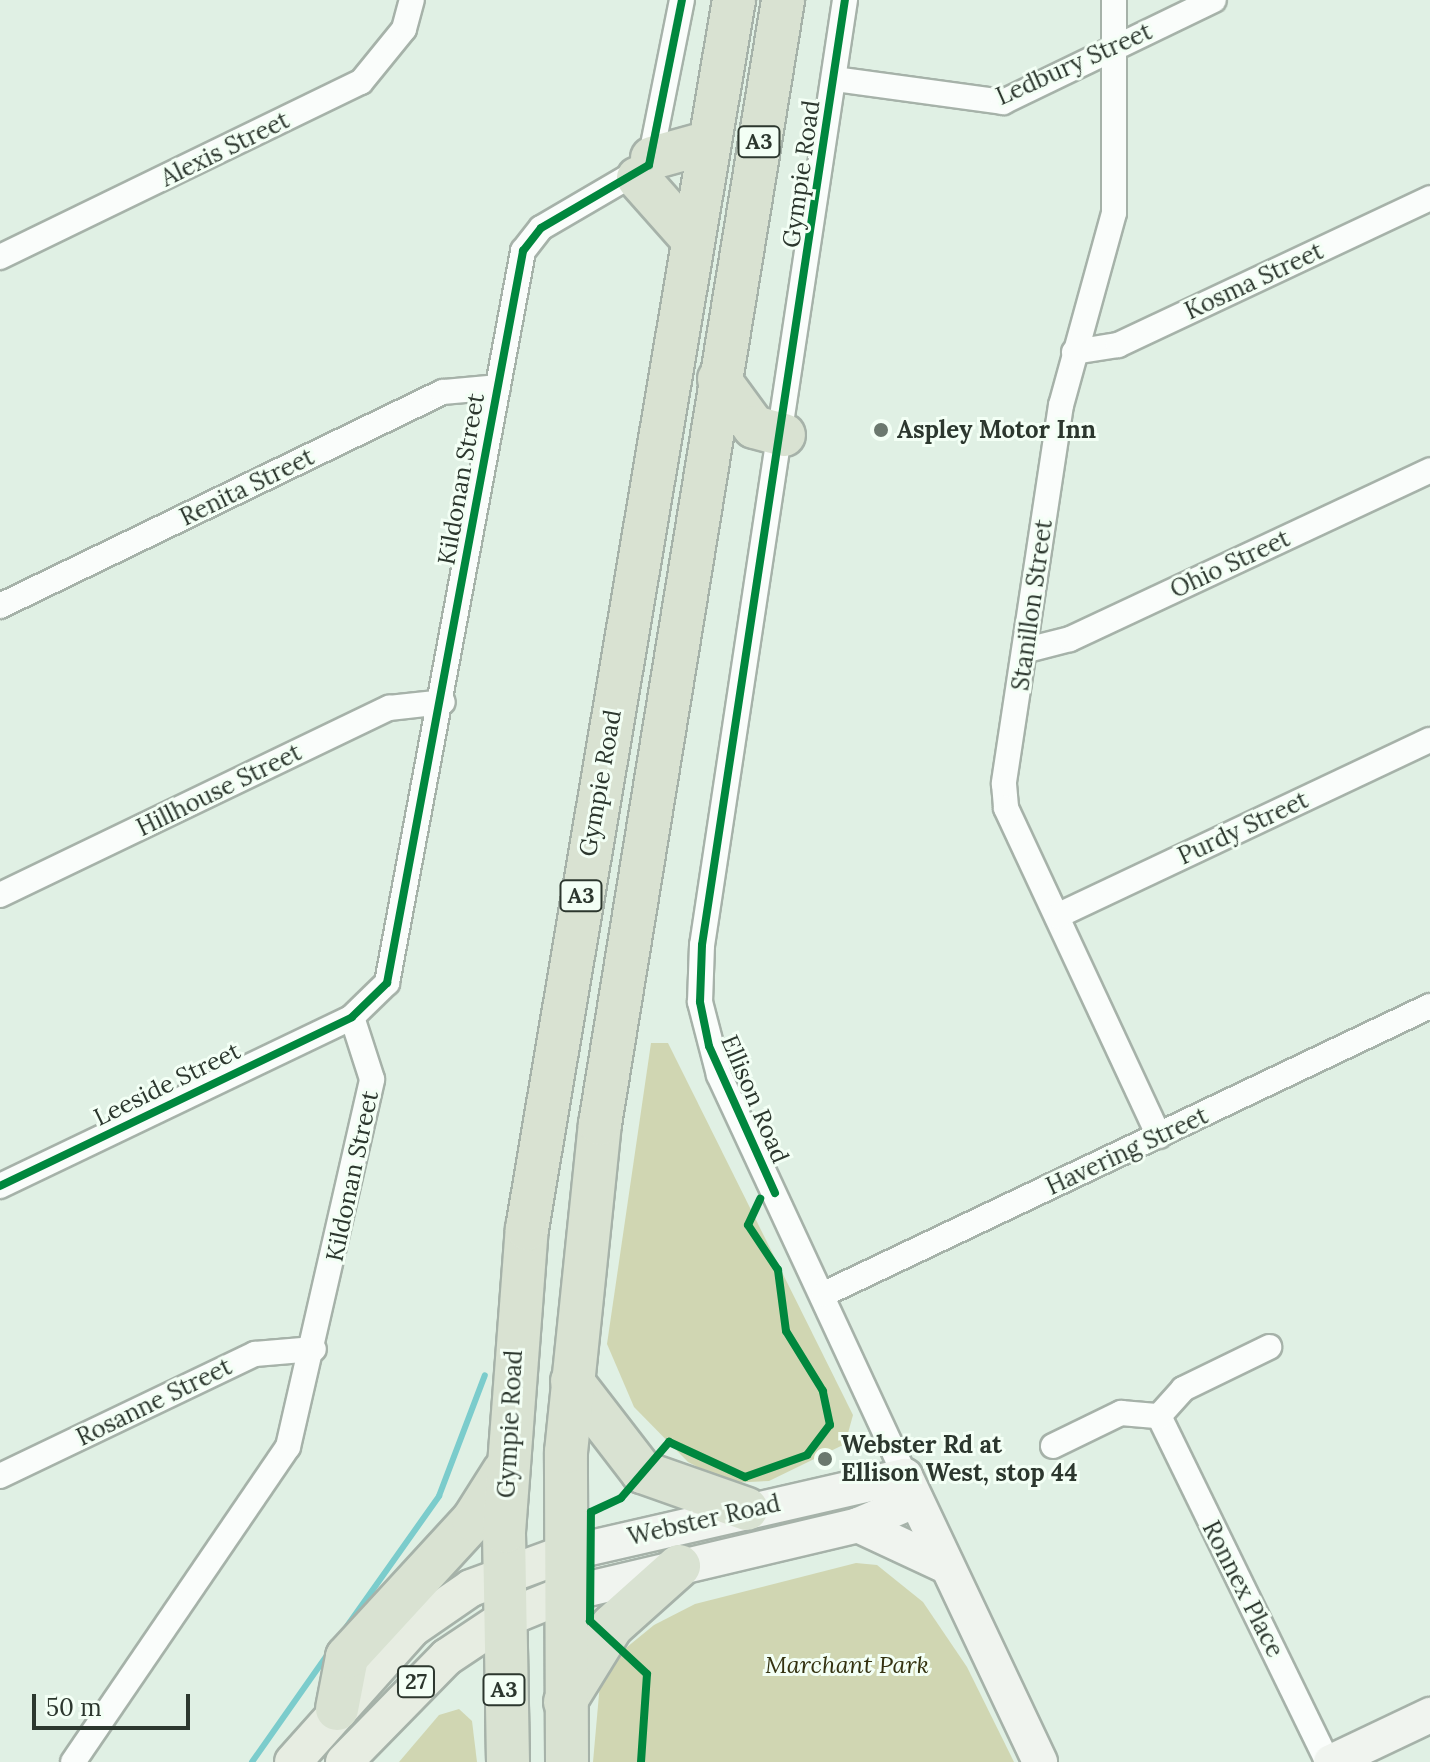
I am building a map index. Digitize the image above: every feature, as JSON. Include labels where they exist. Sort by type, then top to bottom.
[{"type":"highway","name":"Gympie Road","points":[[508,1762],[503,1575],[507,1466],[533,1186],[734,0]]},
{"type":"highway","name":"Gympie Road","points":[[567,1762],[563,1595],[572,1381],[600,1124],[783,0]]},
{"type":"highway","points":[[692,239],[645,168],[710,142]]},
{"type":"highway","points":[[719,379],[754,427],[784,435]]},
{"type":"highway","points":[[572,1381],[642,1472],[747,1509]]},
{"type":"highway","points":[[337,1709],[347,1657],[473,1520],[507,1466]]},
{"type":"highway","points":[[565,1702],[612,1626],[679,1566]]},
{"type":"main road","name":"Webster Road","points":[[293,1762],[337,1709],[413,1628],[503,1575],[564,1554],[747,1509],[911,1488]]},
{"type":"main road","name":"Webster Road","points":[[344,1762],[417,1682],[504,1619],[563,1595],[858,1525],[911,1488]]},
{"type":"main road","name":"Ellison Road","points":[[911,1488],[1040,1762]]},
{"type":"main road","points":[[858,1525],[946,1566]]},
{"type":"main road","points":[[1330,1762],[1430,1715]]},
{"type":"street","name":"Alexis Street","points":[[0,257],[361,82],[404,29],[412,0]]},
{"type":"street","points":[[645,168],[682,0]]},
{"type":"street","name":"Gympie Road","points":[[702,1019],[702,945],[784,435],[845,0]]},
{"type":"street","name":"Stanillon Street","points":[[1114,0],[1114,213],[1074,352],[1027,650],[1006,808],[1159,1136]]},
{"type":"street","name":"Ledbury Street","points":[[835,79],[990,104],[1214,0]]},
{"type":"street","name":"Kildonan Street","points":[[73,1762],[278,1465],[314,1349],[372,1079],[352,1017],[380,993],[396,960],[498,387],[528,242],[645,168]]},
{"type":"street","name":"Kosma Street","points":[[1074,352],[1118,345],[1430,198]]},
{"type":"street","name":"Renita Street","points":[[0,606],[443,392],[498,387]]},
{"type":"street","name":"Ohio Street","points":[[1027,650],[1070,639],[1430,470]]},
{"type":"street","name":"Hillhouse Street","points":[[0,895],[389,708],[443,702]]},
{"type":"street","name":"Purdy Street","points":[[1057,916],[1430,740]]},
{"type":"street","name":"Havering Street","points":[[824,1294],[1430,1006]]},
{"type":"street","name":"Leeside Street","points":[[0,1186],[352,1017]]},
{"type":"street","name":"Ellison Road","points":[[702,1019],[719,1075],[824,1294],[911,1488]]},
{"type":"street","points":[[1053,1446],[1121,1413],[1159,1416],[1183,1389],[1269,1347]]},
{"type":"street","name":"Rosanne Street","points":[[0,1476],[255,1354],[314,1349]]},
{"type":"street","name":"Ronnex Place","points":[[1159,1416],[1330,1762]]},
{"type":"green space","points":[[651,1043],[668,1043],[853,1415],[845,1444],[769,1481],[729,1483],[688,1462],[634,1407],[607,1344]]},
{"type":"green space","name":"Marchant Park","points":[[856,1563],[877,1565],[923,1602],[967,1667],[1014,1762],[593,1762],[600,1683],[621,1652],[654,1625],[695,1604]]},
{"type":"green space","points":[[459,1709],[472,1721],[477,1762],[399,1762],[439,1715]]},
{"type":"waterway","points":[[345,1629],[439,1496],[485,1375]]},
{"type":"waterway","points":[[252,1762],[330,1651]]},
{"type":"cycle path","points":[[0,1186],[352,1017],[387,983],[523,251],[541,228],[649,165],[682,0]]},
{"type":"cycle path","points":[[775,1193],[709,1046],[700,1002],[702,945],[845,0]]},
{"type":"cycle path","points":[[641,1762],[647,1674],[590,1621],[591,1512],[621,1498],[669,1442],[745,1477],[807,1455],[830,1425],[823,1391],[786,1331],[778,1270],[748,1225],[760,1199]]},
{"type":"place","name":"Aspley Motor Inn","points":[[881,430]]},
{"type":"place","name":"Webster Rd at Ellison West, stop 44","points":[[825,1459]]}]
